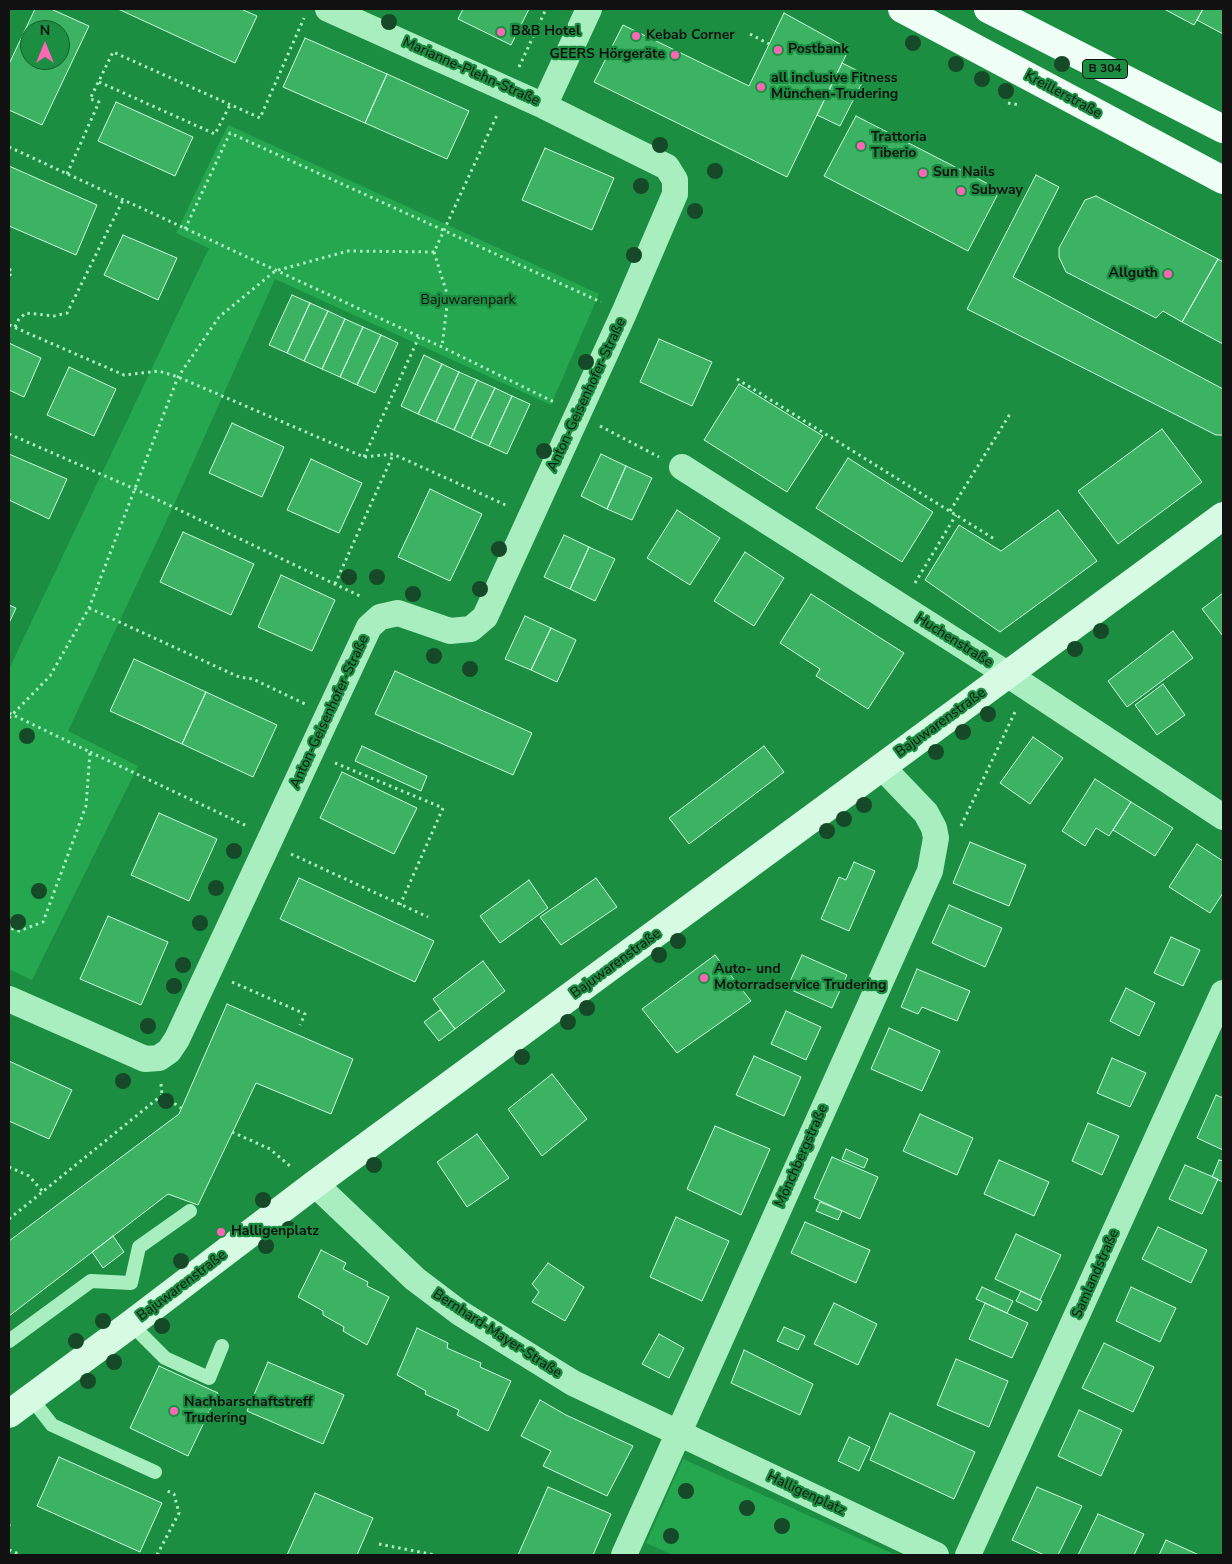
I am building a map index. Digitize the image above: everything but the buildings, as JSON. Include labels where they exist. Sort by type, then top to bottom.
[{"type":"main road","name":"Kreillerstraße","points":[[902,9],[1223,180]]},
{"type":"main road","name":"B 304","points":[[988,9],[1223,129]]},
{"type":"main road","name":"Bajuwarenstraße","points":[[9,1414],[131,1324],[305,1178],[882,767],[1223,516]]},
{"type":"street","name":"Marianne-Plehn-Straße","points":[[317,12],[544,106],[589,9]]},
{"type":"street","name":"Anton-Geisenhofer-Straße","points":[[9,999],[130,1054],[145,1059],[159,1058],[177,1040],[208,971],[279,844],[328,715],[369,627],[380,618],[398,613],[450,631],[471,629],[485,618],[624,313],[675,194],[675,180],[667,167],[544,106]]},
{"type":"street","name":"Huchenstraße","points":[[682,468],[900,608],[1007,674],[1223,817]]},
{"type":"street","name":"Mönchbergstraße","points":[[631,1553],[677,1433],[930,871],[936,838],[934,828],[926,813],[882,767]]},
{"type":"street","name":"Samlandstraße","points":[[968,1555],[1223,992]]},
{"type":"street","name":"Bernhard-Mayer-Straße","points":[[305,1178],[415,1279],[460,1313],[573,1383],[677,1433]]},
{"type":"street","name":"Halligenplatz","points":[[677,1433],[936,1555]]},
{"type":"lane","points":[[9,1341],[91,1281],[131,1283],[140,1247],[190,1211]]},
{"type":"lane","points":[[131,1324],[166,1358],[209,1378],[222,1346]]},
{"type":"lane","points":[[31,1398],[52,1425],[155,1472]]},
{"type":"path","points":[[517,72],[546,9]]},
{"type":"path","points":[[68,174],[99,102],[90,99],[113,52],[260,118],[317,12]]},
{"type":"path","points":[[750,34],[769,44]]},
{"type":"path","points":[[99,82],[215,134],[230,105]]},
{"type":"path","points":[[442,347],[448,297],[434,252],[502,104]]},
{"type":"path","points":[[186,229],[230,133],[443,232],[624,313]]},
{"type":"path","points":[[9,147],[442,347],[557,403]]},
{"type":"path","points":[[15,327],[19,319],[26,313],[54,316],[67,312],[123,200]]},
{"type":"path","points":[[9,718],[50,676],[89,608],[178,377],[219,317],[275,270],[348,251],[434,252]]},
{"type":"path","points":[[9,269],[12,270],[9,277]]},
{"type":"path","points":[[9,325],[124,375],[159,371],[178,377],[364,457],[393,454],[531,517]]},
{"type":"path","points":[[364,457],[419,337]]},
{"type":"path","points":[[737,379],[996,540]]},
{"type":"path","points":[[950,511],[1010,414]]},
{"type":"path","points":[[591,420],[682,468]]},
{"type":"path","points":[[9,434],[135,489],[366,599],[380,618]]},
{"type":"path","points":[[335,584],[393,454]]},
{"type":"path","points":[[900,608],[956,515]]},
{"type":"path","points":[[89,608],[328,715]]},
{"type":"path","points":[[959,831],[1016,710]]},
{"type":"path","points":[[11,714],[428,918]]},
{"type":"path","points":[[9,928],[19,931],[43,922],[86,806],[90,752]]},
{"type":"path","points":[[328,760],[443,808],[400,905]]},
{"type":"path","points":[[208,971],[305,1014],[300,1026]]},
{"type":"path","points":[[9,1218],[162,1095]]},
{"type":"path","points":[[232,1132],[270,1149],[305,1178]]},
{"type":"path","points":[[9,1167],[29,1176],[43,1192]]},
{"type":"path","points":[[9,1524],[9,1530]]},
{"type":"path","points":[[379,1544],[435,1555]]},
{"type":"path","points":[[9,1550],[20,1555]]},
{"type":"green space","name":"Bajuwarenpark","points":[[228,125],[599,294],[551,405],[275,279],[173,507],[68,731],[138,766],[32,980],[9,969],[9,669],[209,248],[176,233]]},
{"type":"green space","points":[[683,1459],[896,1555],[673,1555],[646,1543]]},
{"type":"place","name":"B&B Hotel","points":[[501,32]]},
{"type":"place","name":"Kebab Corner","points":[[636,36]]},
{"type":"place","name":"Postbank","points":[[778,50]]},
{"type":"place","name":"GEERS Hörgeräte","points":[[675,55]]},
{"type":"place","name":"all inclusive Fitness München-Trudering","points":[[761,87]]},
{"type":"place","name":"Trattoria Tiberio","points":[[861,146]]},
{"type":"place","name":"Sun Nails","points":[[923,173]]},
{"type":"place","name":"Subway","points":[[961,191]]},
{"type":"place","name":"Allguth","points":[[1168,274]]},
{"type":"place","name":"Auto- und Motorradservice Trudering","points":[[704,978]]},
{"type":"place","name":"Halligenplatz","points":[[221,1232]]},
{"type":"place","name":"Nachbarschaftstreff Trudering","points":[[174,1411]]}]
